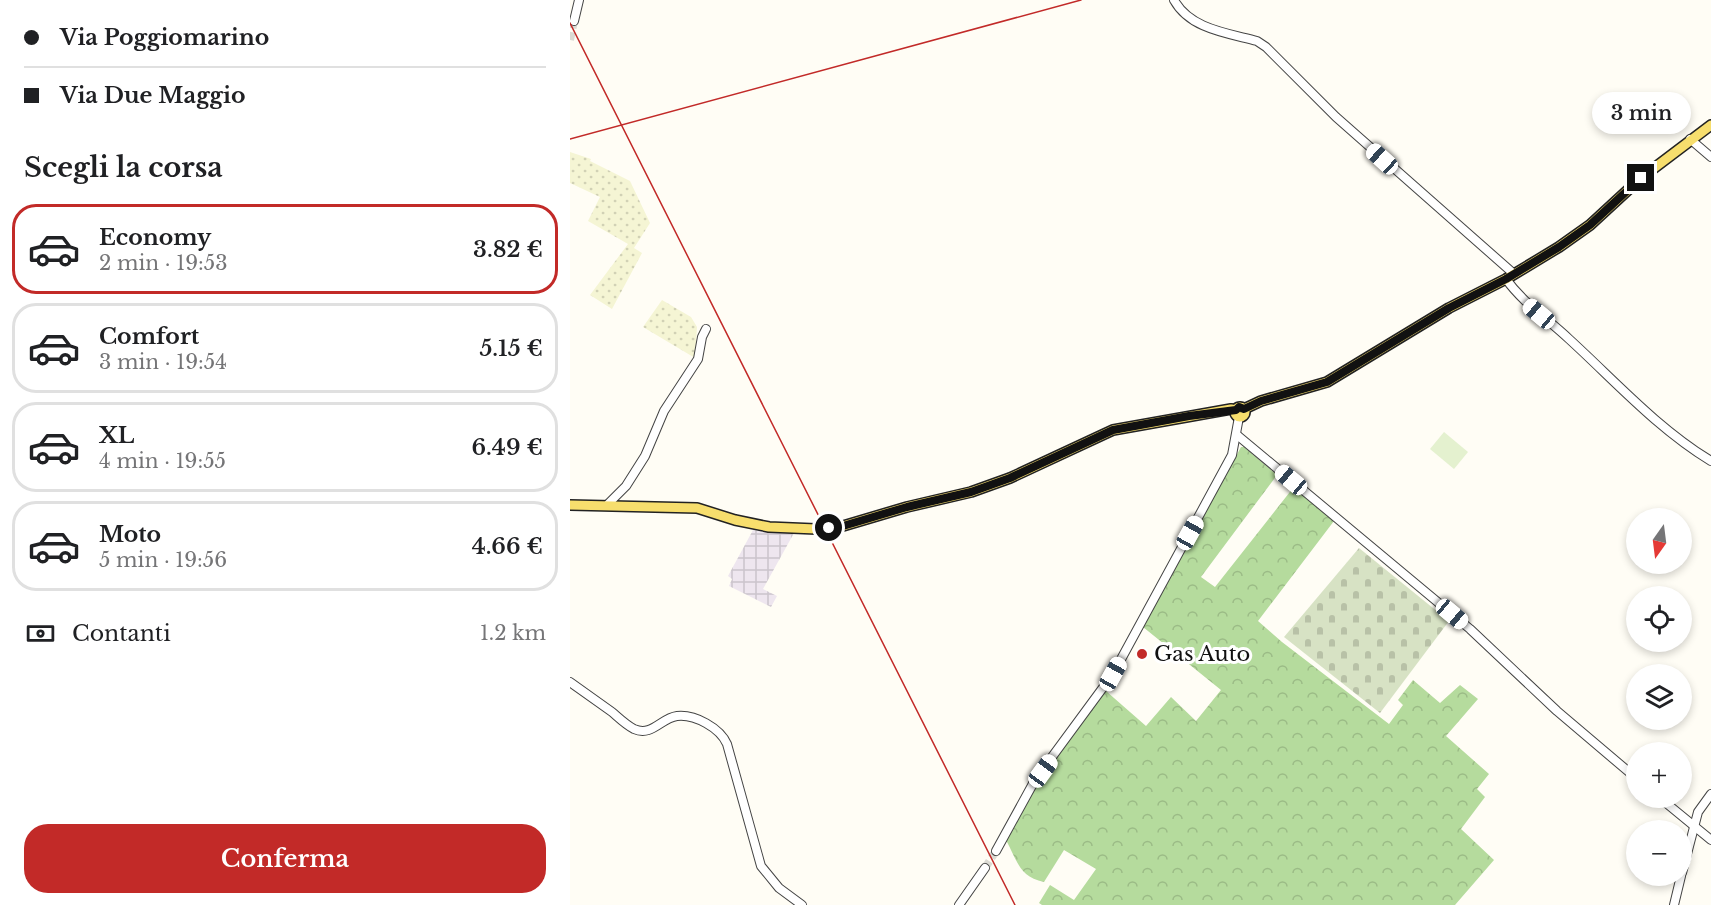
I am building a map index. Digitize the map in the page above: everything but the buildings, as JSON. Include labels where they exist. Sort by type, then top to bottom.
[{"type":"main road","points":[[829,528],[971,492],[1010,478],[1113,430],[1189,416],[1239,412],[1261,401],[1327,382],[1449,308],[1559,247],[1590,225],[1641,178],[1711,125]]},
{"type":"main road","points":[[570,505],[608,504],[697,508],[735,520],[769,527],[816,529]]},
{"type":"street","points":[[574,21],[579,0]]},
{"type":"street","points":[[1174,0],[1182,12],[1195,22],[1257,41],[1266,47],[1336,117],[1510,276],[1526,302],[1567,336],[1661,427],[1711,461]]},
{"type":"street","points":[[1690,139],[1711,157]]},
{"type":"street","points":[[608,504],[626,486],[645,456],[664,411],[701,354],[702,337],[706,329]]},
{"type":"street","points":[[996,851],[1035,780],[1113,674],[1232,455],[1239,412]]},
{"type":"street","points":[[1237,435],[1470,629],[1557,711],[1626,770]]},
{"type":"street","points":[[570,682],[636,730],[653,729],[676,716],[691,718],[713,726],[719,731],[727,744],[760,866],[779,888],[802,905]]},
{"type":"street","points":[[1692,830],[1698,812],[1711,794]]},
{"type":"street","points":[[1672,808],[1711,840]]},
{"type":"street","points":[[959,905],[985,868]]},
{"type":"street","points":[[1674,905],[1678,886]]},
{"type":"shaded area","points":[[753,530],[794,533],[763,589],[777,596],[771,607],[729,586],[732,579],[728,576]]},
{"type":"green space","points":[[570,152],[591,159],[590,161],[630,181],[650,223],[634,248],[642,253],[612,309],[590,295],[628,244],[588,221],[600,197],[570,183]]},
{"type":"green space","points":[[662,300],[691,317],[697,327],[695,358],[643,327]]},
{"type":"green space","points":[[1444,432],[1468,452],[1454,469],[1430,449]]},
{"type":"green space","points":[[1241,447],[1244,447],[1277,475],[1201,577],[1215,587],[1293,488],[1334,521],[1258,621],[1389,724],[1403,705],[1398,700],[1413,680],[1440,703],[1460,685],[1478,699],[1446,736],[1489,774],[1477,789],[1485,797],[1461,829],[1494,860],[1455,905],[1042,905],[1039,903],[1050,885],[1074,900],[1096,869],[1064,850],[1044,882],[1036,880],[1020,867],[1006,840],[1038,782],[1106,691],[1146,726],[1171,697],[1196,721],[1221,690],[1143,627]]},
{"type":"green space","points":[[1359,548],[1449,621],[1380,713],[1284,637]]},
{"type":"tunnel","points":[[570,40],[574,21]]},
{"type":"tunnel","points":[[985,868],[996,851]]},
{"type":"railway","points":[[570,139],[1081,0]]},
{"type":"railway","points":[[570,23],[1015,905]]},
{"type":"place","name":"Gas Auto","points":[[1142,654]]},
{"type":"route","points":[[829,528],[971,492],[1010,478],[1113,430],[1236,410],[1239,407],[1244,409],[1261,401],[1327,382],[1449,308],[1506,279],[1559,247],[1590,225],[1641,178]]}]
